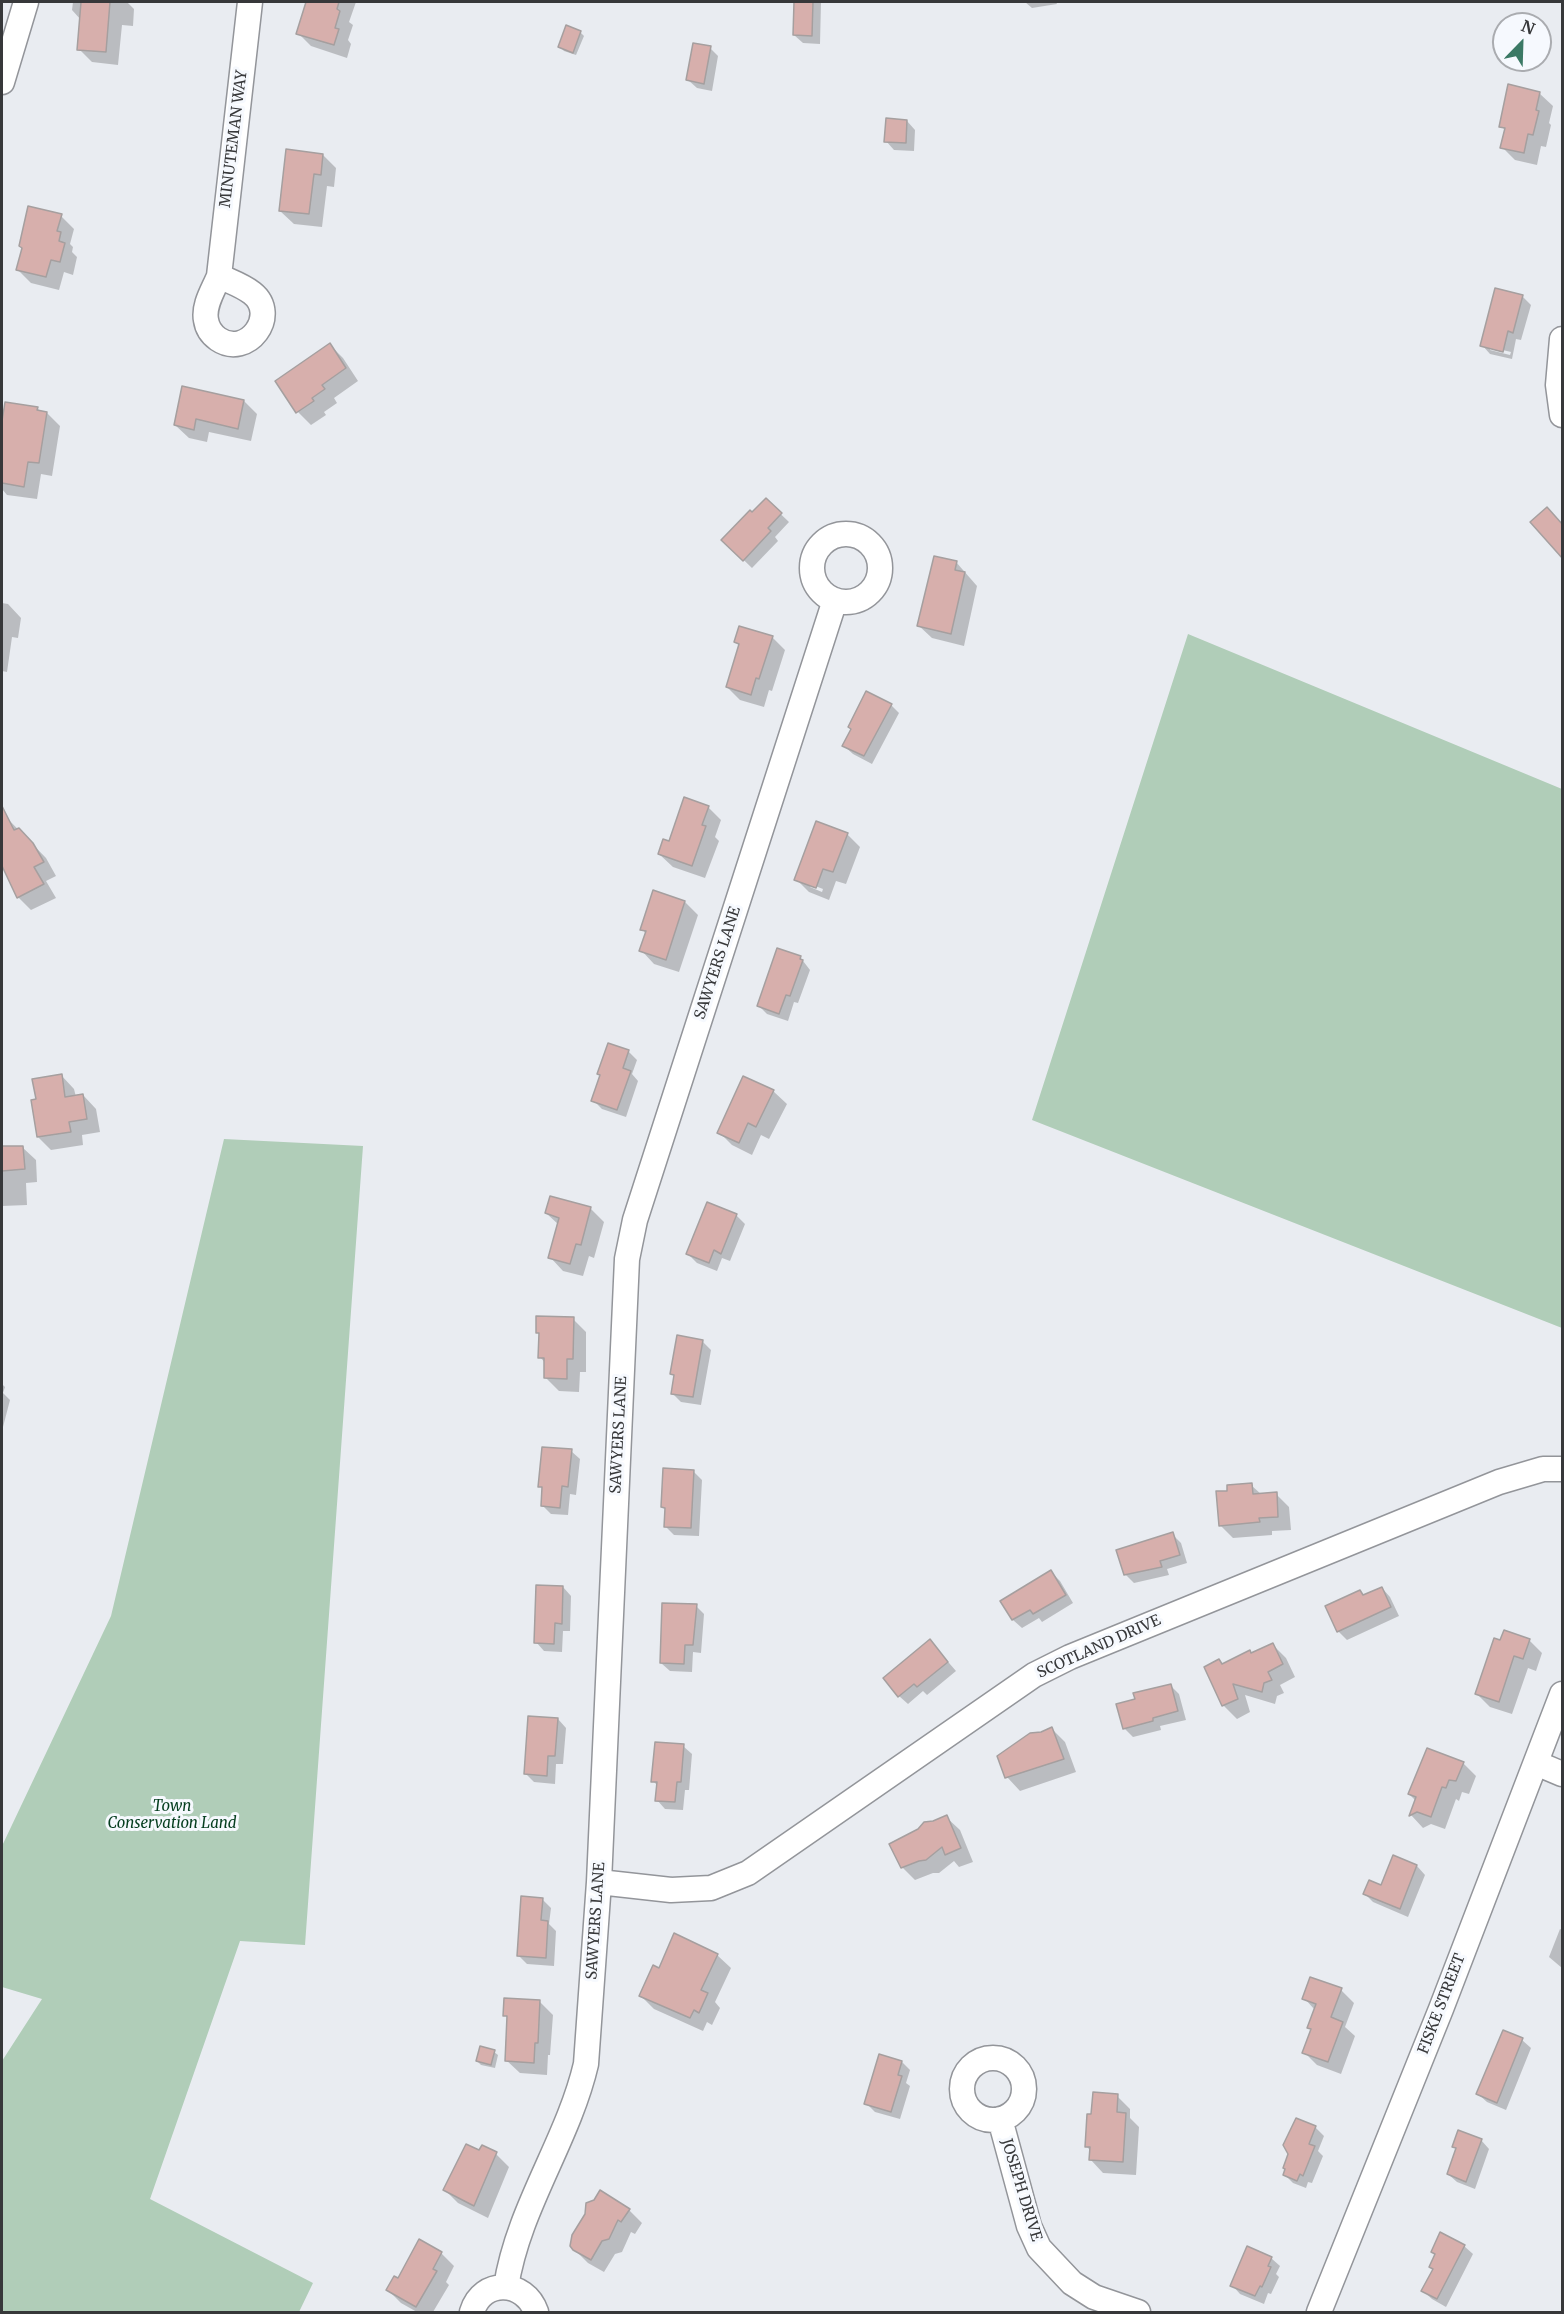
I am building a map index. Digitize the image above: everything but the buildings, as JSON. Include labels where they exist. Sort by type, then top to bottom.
[{"type":"street","points":[[2,82],[26,2]]},
{"type":"street","name":"MINUTEMAN WAY","points":[[219,276],[250,2]]},
{"type":"street","points":[[1563,339],[1558,385],[1563,415]]},
{"type":"street","name":"SAWYERS LANE","points":[[506,2287],[509,2269],[524,2226],[581,2087],[586,2064],[599,1882],[627,1259],[635,1220],[835,600]]},
{"type":"street","name":"SCOTLAND DRIVE","points":[[599,1882],[671,1890],[711,1888],[748,1873],[964,1722],[1043,1670],[1499,1482],[1543,1469],[1563,1469]]},
{"type":"street","name":"FISKE STREET","points":[[1319,2313],[1563,1694]]},
{"type":"street","points":[[1536,1763],[1563,1774]]},
{"type":"street","name":"JOSEPH DRIVE","points":[[1000,2119],[1029,2226],[1039,2248],[1072,2283],[1094,2297],[1138,2313]]},
{"type":"street","points":[[472,2313],[477,2300],[485,2292],[506,2287],[517,2289],[526,2295],[536,2313]]},
{"type":"green space","points":[[1188,634],[1562,789],[1562,1328],[1032,1120]]},
{"type":"green space","name":"Town Conservation Land","points":[[224,1139],[363,1146],[305,1945],[240,1941],[150,2199],[313,2283],[299,2312],[2,2312],[2,2061],[42,1999],[2,1987],[2,1846],[111,1616]]}]
